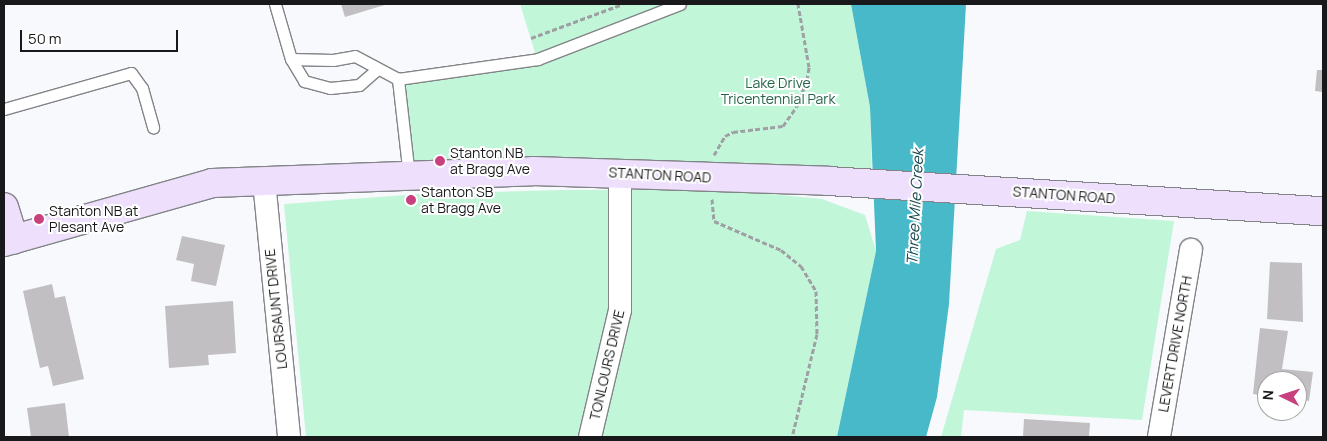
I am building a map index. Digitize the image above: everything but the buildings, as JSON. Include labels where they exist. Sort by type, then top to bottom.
[{"type":"street","name":"STANTON ROAD","points":[[9,241],[212,182],[409,176],[620,172],[828,181],[1006,191],[1186,205],[1323,211]]},
{"type":"street","name":"TONLOURS DRIVE","points":[[590,437],[620,310],[620,172]]},
{"type":"street","name":"LOURSAUNT DRIVE","points":[[264,181],[289,437]]},
{"type":"street","points":[[4,207],[9,241]]},
{"type":"street","name":"LEVERT DRIVE NORTH","points":[[1159,437],[1191,250]]},
{"type":"lane","points":[[274,4],[291,59],[304,81],[330,88],[359,85],[376,70]]},
{"type":"lane","points":[[291,59],[310,57],[333,60],[355,56],[376,70],[398,79],[538,59],[680,4]]},
{"type":"lane","points":[[4,109],[131,73],[142,88],[153,127]]},
{"type":"lane","points":[[398,79],[409,176]]},
{"type":"path","points":[[531,38],[623,4]]},
{"type":"path","points":[[713,159],[725,136],[783,126],[797,106],[807,80],[809,67],[798,4]]},
{"type":"path","points":[[712,191],[714,221],[781,250],[801,266],[816,291],[816,334],[792,437]]},
{"type":"green space","name":"Lake Drive Tricentennial Park","points":[[520,4],[851,4],[870,107],[872,183],[409,176],[398,79],[537,59]]},
{"type":"green space","points":[[561,190],[728,190],[822,199],[865,215],[876,251],[837,437],[306,437],[284,204],[419,194]]},
{"type":"green space","points":[[1027,211],[1174,221],[1142,420],[964,410],[961,437],[941,437],[996,249],[1020,240]]},
{"type":"water","name":"Three Mile Creek","points":[[851,4],[966,4],[949,304],[937,397],[926,437],[837,437],[876,251],[870,107]]},
{"type":"place","name":"Stanton NB at Bragg Ave","points":[[440,161]]},
{"type":"place","name":"Stanton SB at Bragg Ave","points":[[411,200]]},
{"type":"place","name":"Stanton NB at Plesant Ave","points":[[39,219]]}]
